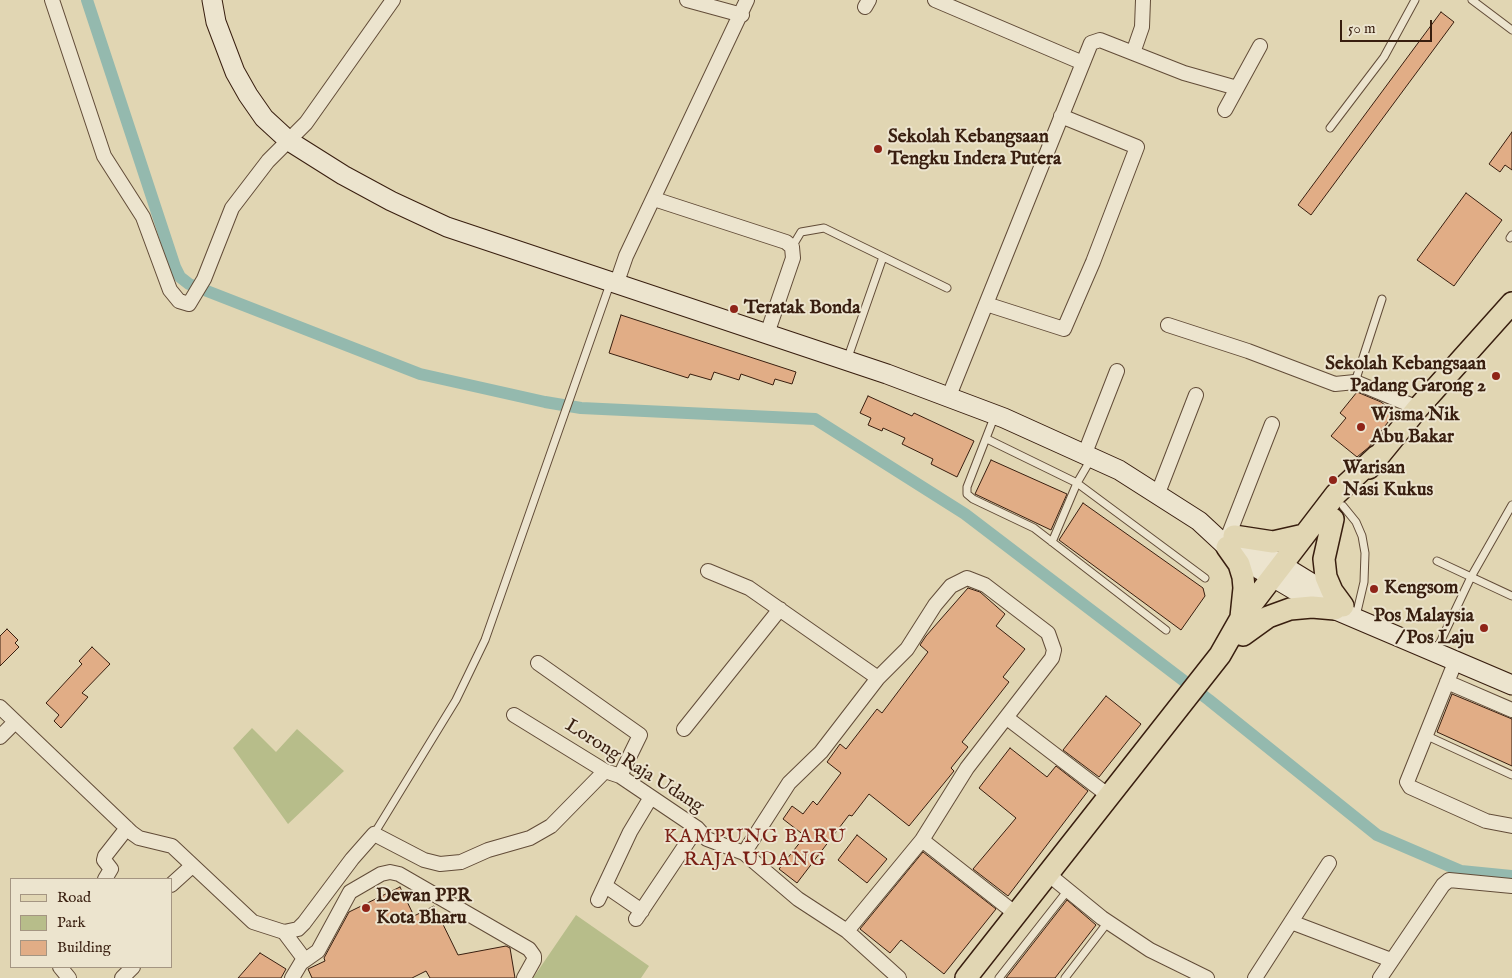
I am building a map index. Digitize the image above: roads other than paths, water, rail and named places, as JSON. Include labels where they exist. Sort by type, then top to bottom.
[{"type":"main road","points":[[212,0],[219,30],[235,72],[264,118],[289,141],[351,180],[447,227],[613,284],[847,360],[995,414],[1089,455],[1158,493],[1282,574],[1322,589],[1345,611]]},
{"type":"main road","points":[[966,978],[1282,574],[1338,512],[1377,456],[1512,303]]},
{"type":"main road","points":[[1282,574],[1304,535],[1336,494],[1377,456]]},
{"type":"main road","points":[[1338,512],[1324,559],[1326,577],[1332,591],[1345,611]]},
{"type":"main road","points":[[1230,539],[1273,542],[1304,535]]},
{"type":"main road","points":[[1230,539],[1243,577],[1242,626]]},
{"type":"main road","points":[[1242,626],[1290,609],[1312,607],[1345,611],[1512,685]]},
{"type":"street","points":[[52,0],[64,29],[77,78],[104,156],[143,217],[170,290],[179,301],[189,304],[204,279],[232,208],[268,161],[306,124],[393,0]]},
{"type":"street","points":[[687,0],[742,15]]},
{"type":"street","points":[[613,284],[742,15],[747,0]]},
{"type":"street","points":[[936,0],[1082,63]]},
{"type":"street","points":[[1133,53],[1142,27],[1143,0]]},
{"type":"street","points":[[949,396],[1091,43],[1097,39],[1184,72],[1237,88]]},
{"type":"street","points":[[1225,110],[1260,46]]},
{"type":"street","points":[[986,304],[1060,330],[1064,329],[1093,262],[1137,147],[1061,116]]},
{"type":"street","points":[[654,199],[786,242],[792,247],[793,258],[767,334]]},
{"type":"street","points":[[1168,325],[1248,351],[1335,384],[1355,382],[1418,408]]},
{"type":"street","points":[[1089,455],[1117,371]]},
{"type":"street","points":[[1158,493],[1196,395]]},
{"type":"street","points":[[1230,539],[1272,424]]},
{"type":"street","points":[[708,571],[749,588],[878,678]]},
{"type":"street","points":[[744,853],[790,784],[821,752],[878,678],[907,649],[935,605],[951,586],[967,578],[978,581],[1048,634],[1054,650],[1047,667],[967,768],[922,840],[847,931]]},
{"type":"street","points":[[684,729],[780,609]]},
{"type":"street","points":[[1456,660],[1408,775],[1407,782],[1410,787],[1486,821],[1512,826]]},
{"type":"street","points":[[538,663],[640,735],[620,776]]},
{"type":"street","points":[[1447,682],[1512,710]]},
{"type":"street","points":[[0,708],[139,838],[172,846],[253,922],[284,932],[298,928],[304,923],[352,859],[374,834],[424,860],[440,864],[461,862],[488,850],[530,838],[551,826],[604,771]]},
{"type":"street","name":"Lorong Raja Udang","points":[[514,714],[604,771],[620,776],[697,828],[707,839],[744,853],[798,899],[847,931],[899,978]]},
{"type":"street","points":[[1007,718],[1109,796]]},
{"type":"street","points":[[0,737],[16,722]]},
{"type":"street","points":[[598,900],[607,887],[630,832],[650,797]]},
{"type":"street","points":[[106,878],[111,869],[104,860],[105,856],[127,828]]},
{"type":"street","points":[[607,887],[639,915],[697,828]]},
{"type":"street","points":[[922,840],[1016,914]]},
{"type":"street","points":[[1255,978],[1329,863]]},
{"type":"street","points":[[172,884],[192,866]]},
{"type":"street","points":[[292,978],[296,969],[318,951],[350,892],[381,874],[390,872],[399,874],[529,949],[534,956],[534,960],[524,978]]},
{"type":"street","points":[[1048,874],[1108,922],[1150,950],[1207,978]]},
{"type":"street","points":[[1380,978],[1443,885],[1449,880],[1512,886]]},
{"type":"street","points":[[1291,922],[1391,960]]},
{"type":"street","points":[[284,932],[305,960]]},
{"type":"street","points":[[61,968],[69,978]]},
{"type":"street","points":[[122,978],[132,968]]},
{"type":"lane","points":[[1330,128],[1384,57],[1415,0]]},
{"type":"lane","points":[[1472,0],[1512,30]]},
{"type":"lane","points":[[792,247],[801,232],[824,228],[947,288]]},
{"type":"lane","points":[[847,360],[883,257]]},
{"type":"lane","points":[[374,834],[456,700],[485,640],[578,374],[613,284]]},
{"type":"lane","points":[[1355,382],[1382,299]]},
{"type":"lane","points":[[995,414],[987,440],[967,487],[967,494],[973,499],[1034,528],[1166,630]]},
{"type":"lane","points":[[987,440],[1077,483],[1205,578]]},
{"type":"lane","points":[[1052,542],[1089,455]]},
{"type":"lane","points":[[1436,652],[1471,577],[1512,505]]},
{"type":"lane","points":[[1338,512],[1356,522],[1362,536],[1366,554],[1364,582],[1345,611]]},
{"type":"lane","points":[[1437,561],[1512,596]]},
{"type":"lane","points":[[1425,734],[1512,775]]},
{"type":"lane","points":[[999,978],[1068,890]]},
{"type":"lane","points":[[1065,978],[1108,922]]},
{"type":"waterway","points":[[87,0],[175,267],[180,277],[189,284],[420,374],[545,402],[581,408],[815,419],[965,514],[1209,700],[1377,835],[1461,871],[1512,876]]},
{"type":"place","name":"Sekolah Kebangsaan Tengku Indera Putera","points":[[878,149]]},
{"type":"place","name":"Teratak Bonda","points":[[734,309]]},
{"type":"place","name":"Sekolah Kebangsaan Padang Garong 2","points":[[1496,376]]},
{"type":"place","name":"Wisma Nik Abu Bakar","points":[[1361,427]]},
{"type":"place","name":"Warisan Nasi Kukus","points":[[1333,480]]},
{"type":"place","name":"Kengsom","points":[[1374,589]]},
{"type":"place","name":"Pos Malaysia / Pos Laju","points":[[1484,628]]},
{"type":"place","name":"Dewan PPR Kota Bharu","points":[[366,908]]},
{"type":"district","name":"KAMPUNG BARU RAJA UDANG","points":[[755,850]]}]
